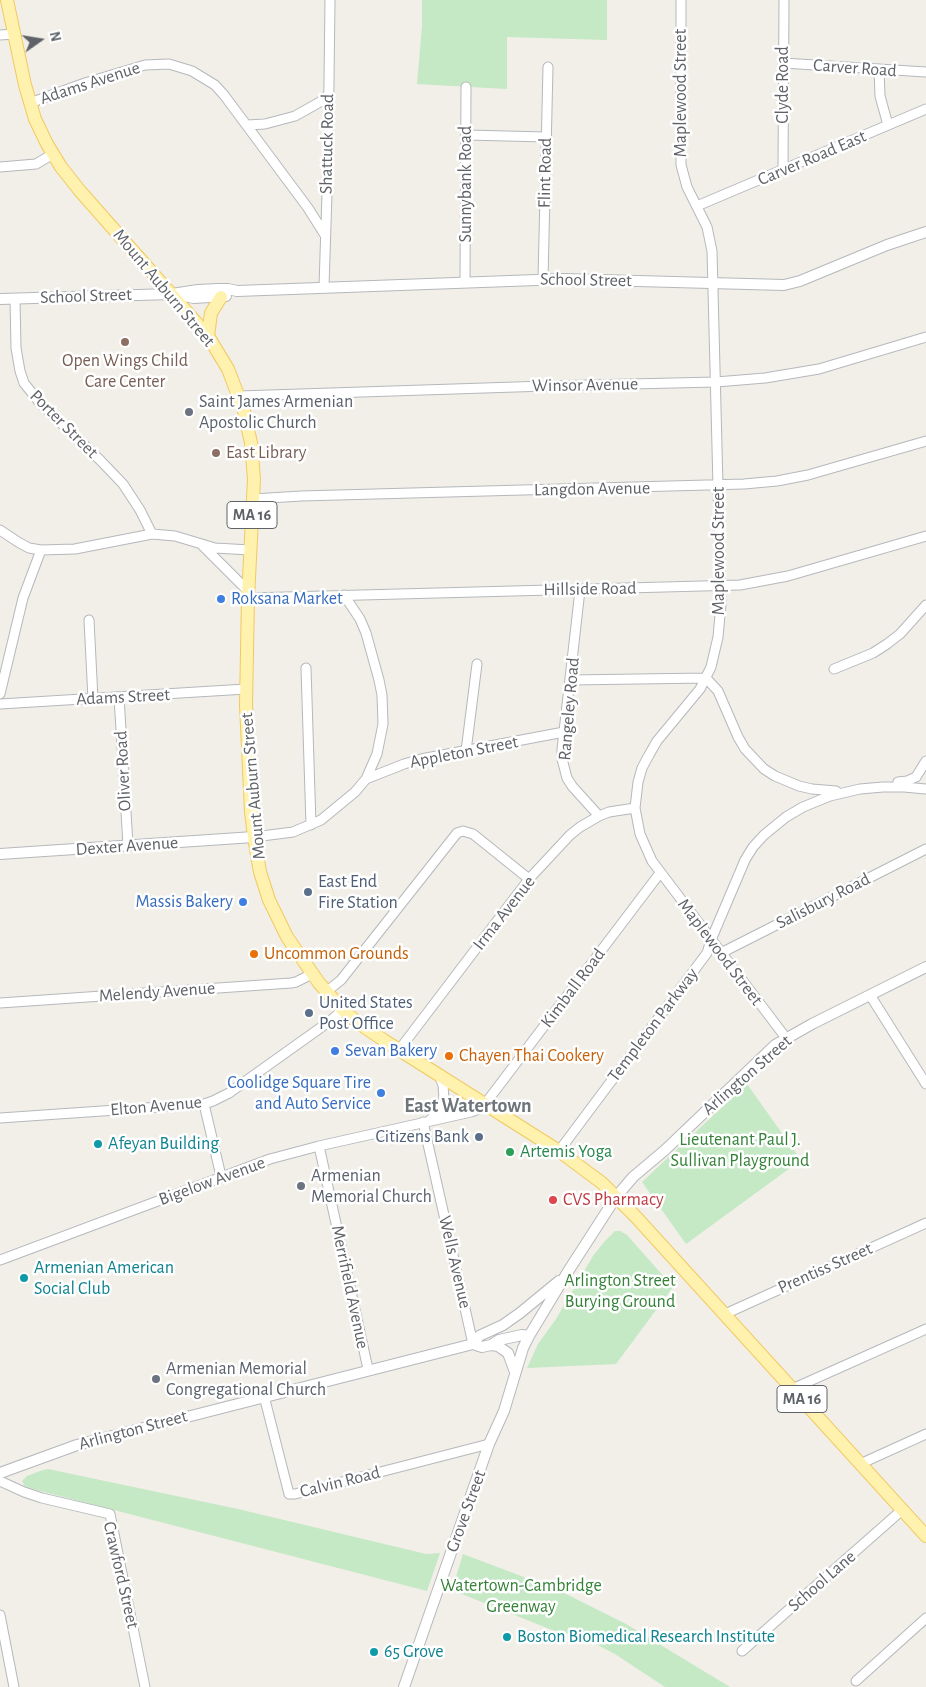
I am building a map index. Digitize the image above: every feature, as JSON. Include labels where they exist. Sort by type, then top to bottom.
[{"type":"main road","name":"Mount Auburn Street","points":[[7,0],[30,103],[40,132],[53,154],[80,191],[208,336],[228,369],[239,396],[251,443],[254,479],[248,594],[246,689],[248,765],[254,837],[260,872],[274,912],[286,937],[326,992],[357,1022],[559,1151],[602,1183],[725,1314],[926,1536]]},
{"type":"main road","points":[[208,336],[211,313],[220,297]]},
{"type":"street","name":"Shattuck Road","points":[[324,287],[330,0]]},
{"type":"street","name":"Maplewood Street","points":[[681,0],[680,154],[684,177],[707,227],[710,238],[714,282],[721,604],[718,637],[711,667],[700,689],[657,741],[649,755],[642,768],[638,782],[635,808],[645,848],[660,873],[786,1038]]},
{"type":"street","name":"Clyde Road","points":[[783,170],[784,0]]},
{"type":"street","points":[[0,34],[14,34]]},
{"type":"street","name":"Carver Road","points":[[783,63],[926,72]]},
{"type":"street","name":"Adams Avenue","points":[[30,103],[145,64],[169,64],[192,71],[214,85],[247,125],[308,208],[325,235]]},
{"type":"street","name":"Flint Road","points":[[543,279],[548,68]]},
{"type":"street","points":[[879,69],[880,96],[888,125]]},
{"type":"street","name":"Sunnybank Road","points":[[465,282],[466,87]]},
{"type":"street","points":[[247,125],[265,124],[295,116],[320,102],[328,95]]},
{"type":"street","name":"Carver Road East","points":[[697,206],[926,109]]},
{"type":"street","points":[[467,136],[546,138]]},
{"type":"street","points":[[0,166],[36,164],[53,154]]},
{"type":"street","name":"School Street","points":[[0,299],[172,294],[198,290],[228,289],[237,291],[543,279],[775,285],[792,283],[887,245],[926,232]]},
{"type":"street","name":"School Street","points":[[172,294],[194,298],[220,297],[228,296],[237,291]]},
{"type":"street","name":"Porter Street","points":[[15,299],[16,348],[18,366],[24,383],[40,403],[123,484],[140,510],[152,534]]},
{"type":"street","name":"Winsor Avenue","points":[[239,396],[716,382],[765,378],[811,371],[926,337]]},
{"type":"street","name":"Langdon Avenue","points":[[253,498],[719,485],[761,482],[792,478],[926,441]]},
{"type":"street","points":[[0,530],[24,545],[53,551],[75,549],[152,534],[175,536],[221,549],[250,550]]},
{"type":"street","name":"Hillside Road","points":[[248,594],[344,595],[740,585],[772,580],[926,536]]},
{"type":"street","points":[[202,545],[248,594]]},
{"type":"street","points":[[0,694],[23,598],[41,550]]},
{"type":"street","name":"Rangeley Road","points":[[580,590],[562,759],[567,778],[572,786],[599,816]]},
{"type":"street","points":[[254,837],[293,832],[311,825],[327,815],[344,802],[366,779],[377,754],[381,739],[383,717],[382,695],[366,633],[360,619],[344,595]]},
{"type":"street","points":[[834,669],[873,653],[887,644],[900,634],[926,605]]},
{"type":"street","points":[[89,620],[93,699]]},
{"type":"street","points":[[466,751],[477,664]]},
{"type":"street","points":[[306,668],[311,825]]},
{"type":"street","points":[[570,680],[706,678],[718,692],[745,749],[764,769],[786,781],[812,790],[860,789],[880,784],[907,782],[916,777],[926,761]]},
{"type":"street","name":"Adams Street","points":[[0,704],[246,689]]},
{"type":"street","name":"Oliver Road","points":[[119,698],[128,845]]},
{"type":"street","name":"Appleton Street","points":[[366,779],[404,764],[564,732]]},
{"type":"street","name":"Templeton Parkway","points":[[559,1151],[707,953],[745,860],[764,835],[786,817],[830,796],[860,789],[904,787],[926,789]]},
{"type":"street","name":"Irma Avenue","points":[[399,1050],[529,879],[570,835],[599,816],[635,808]]},
{"type":"street","points":[[326,992],[341,980],[457,834],[463,831],[473,834],[529,879]]},
{"type":"street","name":"Dexter Avenue","points":[[0,854],[254,837]]},
{"type":"street","name":"Salisbury Road","points":[[721,953],[926,850]]},
{"type":"street","name":"Kimball Road","points":[[485,1104],[660,873]]},
{"type":"street","name":"Arlington Street","points":[[0,1473],[62,1449],[368,1369],[473,1344],[482,1347],[491,1345],[499,1340],[522,1335],[529,1336],[616,1197],[632,1178],[665,1150],[775,1045],[926,967]]},
{"type":"street","name":"Melendy Avenue","points":[[0,1003],[291,983],[312,974]]},
{"type":"street","points":[[870,995],[926,1084]]},
{"type":"street","name":"Elton Avenue","points":[[0,1118],[204,1104],[229,1093],[343,1010]]},
{"type":"street","points":[[426,1121],[439,1111],[443,1103],[444,1090],[439,1076]]},
{"type":"street","points":[[204,1104],[221,1176]]},
{"type":"street","name":"Bigelow Avenue","points":[[0,1260],[270,1159],[319,1146],[471,1112],[485,1104]]},
{"type":"street","name":"Wells Avenue","points":[[426,1121],[473,1344]]},
{"type":"street","name":"Merrifield Avenue","points":[[319,1146],[368,1369]]},
{"type":"street","name":"Prentiss Street","points":[[725,1314],[926,1222]]},
{"type":"street","name":"Arlington Street","points":[[473,1344],[479,1336],[503,1325],[540,1297],[567,1273]]},
{"type":"street","points":[[503,1325],[510,1322],[519,1326],[529,1336]]},
{"type":"street","points":[[792,1389],[926,1329]]},
{"type":"street","name":"Grove Street","points":[[404,1687],[489,1444],[504,1411],[515,1372],[529,1336]]},
{"type":"street","points":[[491,1345],[498,1346],[508,1353],[515,1372]]},
{"type":"street","name":"Calvin Road","points":[[264,1396],[289,1494],[489,1444]]},
{"type":"street","points":[[860,1464],[926,1434]]},
{"type":"street","name":"Crawford Street","points":[[0,1481],[42,1498],[110,1514],[145,1687]]},
{"type":"street","name":"School Lane","points":[[742,1651],[902,1510]]},
{"type":"street","points":[[0,1615],[14,1687]]},
{"type":"street","points":[[856,1681],[926,1618]]},
{"type":"green space","points":[[422,0],[607,0],[607,40],[507,37],[507,89],[417,84],[422,26]]},
{"type":"green space","name":"Lieutenant Paul J. Sullivan Playground","points":[[747,1084],[801,1160],[686,1244],[642,1182]]},
{"type":"green space","name":"Arlington Street Burying Ground","points":[[615,1231],[620,1231],[627,1235],[673,1287],[616,1364],[527,1368],[538,1344],[556,1319],[593,1256]]},
{"type":"green space","name":"Watertown-Cambridge Greenway","points":[[48,1469],[238,1509],[426,1554],[440,1553],[427,1591],[25,1487],[22,1481],[27,1476]]},
{"type":"green space","name":"Watertown-Cambridge Greenway","points":[[463,1554],[558,1590],[626,1624],[730,1687],[665,1687],[615,1654],[576,1634],[562,1634],[452,1590]]},
{"type":"place","name":"Open Wings Child Care Center","points":[[125,342]]},
{"type":"place","name":"Saint James Armenian Apostolic Church","points":[[189,412]]},
{"type":"place","name":"East Library","points":[[216,453]]},
{"type":"place","name":"Roksana Market","points":[[221,599]]},
{"type":"place","name":"East End Fire Station","points":[[308,892]]},
{"type":"place","name":"Massis Bakery","points":[[243,902]]},
{"type":"place","name":"Uncommon Grounds","points":[[254,954]]},
{"type":"place","name":"United States Post Office","points":[[309,1013]]},
{"type":"place","name":"Sevan Bakery","points":[[335,1051]]},
{"type":"place","name":"Chayen Thai Cookery","points":[[449,1056]]},
{"type":"place","name":"Coolidge Square Tire and Auto Service","points":[[381,1093]]},
{"type":"place","name":"Citizens Bank","points":[[479,1137]]},
{"type":"place","name":"Afeyan Building","points":[[98,1144]]},
{"type":"place","name":"Artemis Yoga","points":[[510,1152]]},
{"type":"place","name":"Armenian Memorial Church","points":[[301,1186]]},
{"type":"place","name":"CVS Pharmacy","points":[[553,1200]]},
{"type":"place","name":"Armenian American Social Club","points":[[24,1278]]},
{"type":"place","name":"Armenian Memorial Congregational Church","points":[[156,1379]]},
{"type":"place","name":"Boston Biomedical Research Institute","points":[[507,1637]]},
{"type":"place","name":"65 Grove","points":[[374,1652]]},
{"type":"district","name":"East Watertown","points":[[468,1106]]}]
